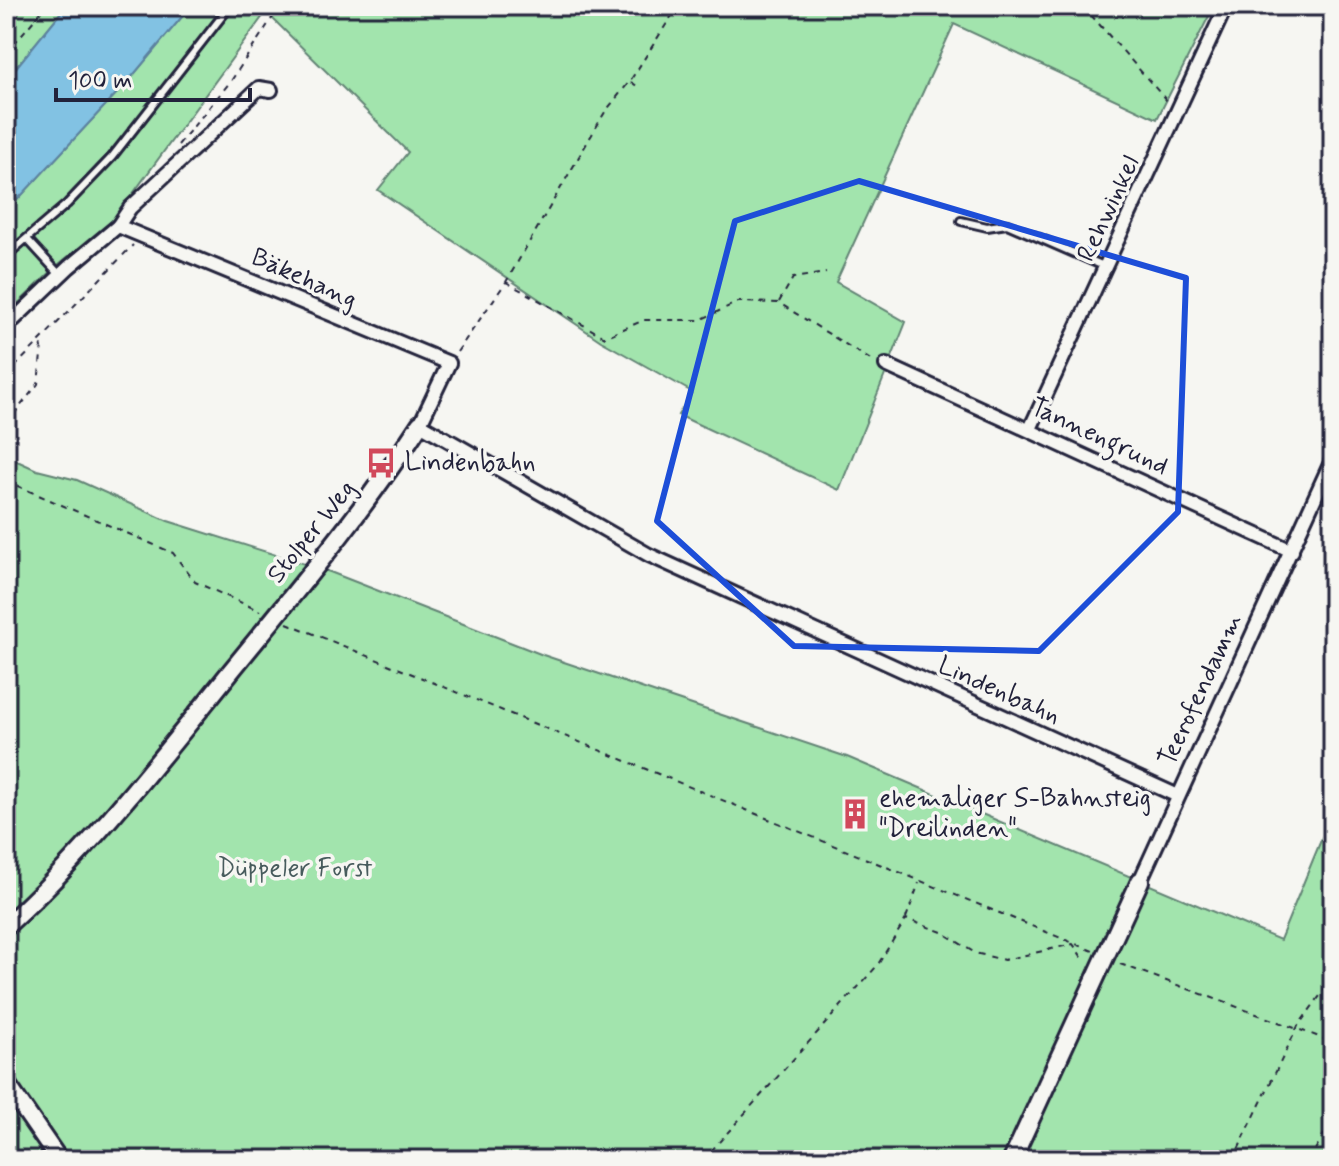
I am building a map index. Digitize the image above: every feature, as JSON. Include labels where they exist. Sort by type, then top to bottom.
[{"type":"street","name":"Rehwinkel","points":[[1030,429],[1226,6]]},
{"type":"street","points":[[6,327],[60,275],[118,226],[130,208],[259,88],[271,90]]},
{"type":"street","name":"Bäkehang","points":[[118,226],[449,363]]},
{"type":"street","name":"Stolper Weg","points":[[6,926],[78,857],[372,497],[420,424],[449,363]]},
{"type":"street","name":"Tannengrund","points":[[886,365],[1292,551]]},
{"type":"street","name":"Lindenbahn","points":[[420,424],[649,555],[1178,796]]},
{"type":"street","name":"Teerofendamm","points":[[1012,1160],[1333,458]]},
{"type":"street","points":[[6,1083],[59,1160]]},
{"type":"lane","points":[[6,256],[67,204],[112,157],[230,6]]},
{"type":"lane","points":[[961,221],[987,227],[1007,224],[1106,267]]},
{"type":"lane","points":[[27,239],[60,275]]},
{"type":"path","points":[[6,53],[46,6]]},
{"type":"path","points":[[172,151],[231,81],[280,6]]},
{"type":"path","points":[[449,363],[506,282],[605,112],[630,81],[678,6]]},
{"type":"path","points":[[1083,6],[1178,113]]},
{"type":"path","points":[[630,81],[640,88]]},
{"type":"path","points":[[6,376],[142,235]]},
{"type":"path","points":[[779,303],[793,278],[826,273]]},
{"type":"path","points":[[506,282],[605,337],[644,320],[700,320],[738,302],[779,303],[869,361],[886,365]]},
{"type":"path","points":[[6,424],[38,384],[42,342]]},
{"type":"path","points":[[6,481],[173,553],[195,582],[279,612],[1073,944],[1298,1026],[1333,1042]]},
{"type":"path","points":[[703,1160],[877,966],[906,919],[920,881]]},
{"type":"path","points":[[906,919],[942,932],[975,953],[1004,960],[1073,944]]},
{"type":"path","points":[[1073,944],[1095,978]]},
{"type":"path","points":[[1233,1160],[1298,1026],[1333,978]]},
{"type":"path","points":[[1309,1160],[1333,1119]]},
{"type":"highlighted area","points":[[859,181],[1186,278],[1178,512],[1039,651],[794,646],[657,521],[735,221]]},
{"type":"green space","points":[[6,6],[66,6],[6,80]]},
{"type":"green space","points":[[191,6],[1214,6],[1157,119],[954,24],[836,282],[906,322],[839,490],[678,415],[692,392],[601,341],[378,190],[408,152],[266,12],[115,218],[59,264],[6,315],[6,212],[130,79]]},
{"type":"green space","name":"Düppeler Forst","points":[[6,456],[37,470],[77,480],[168,521],[330,572],[543,655],[847,757],[1280,940],[1333,811],[1333,1160],[6,1160]]},
{"type":"water","points":[[66,6],[191,6],[130,79],[6,212],[6,80]]},
{"type":"place","name":"Lindenbahn","points":[[381,463]]},
{"type":"place","name":"ehemaliger S-Bahnsteig \"Dreilinden\"","points":[[855,814]]}]
